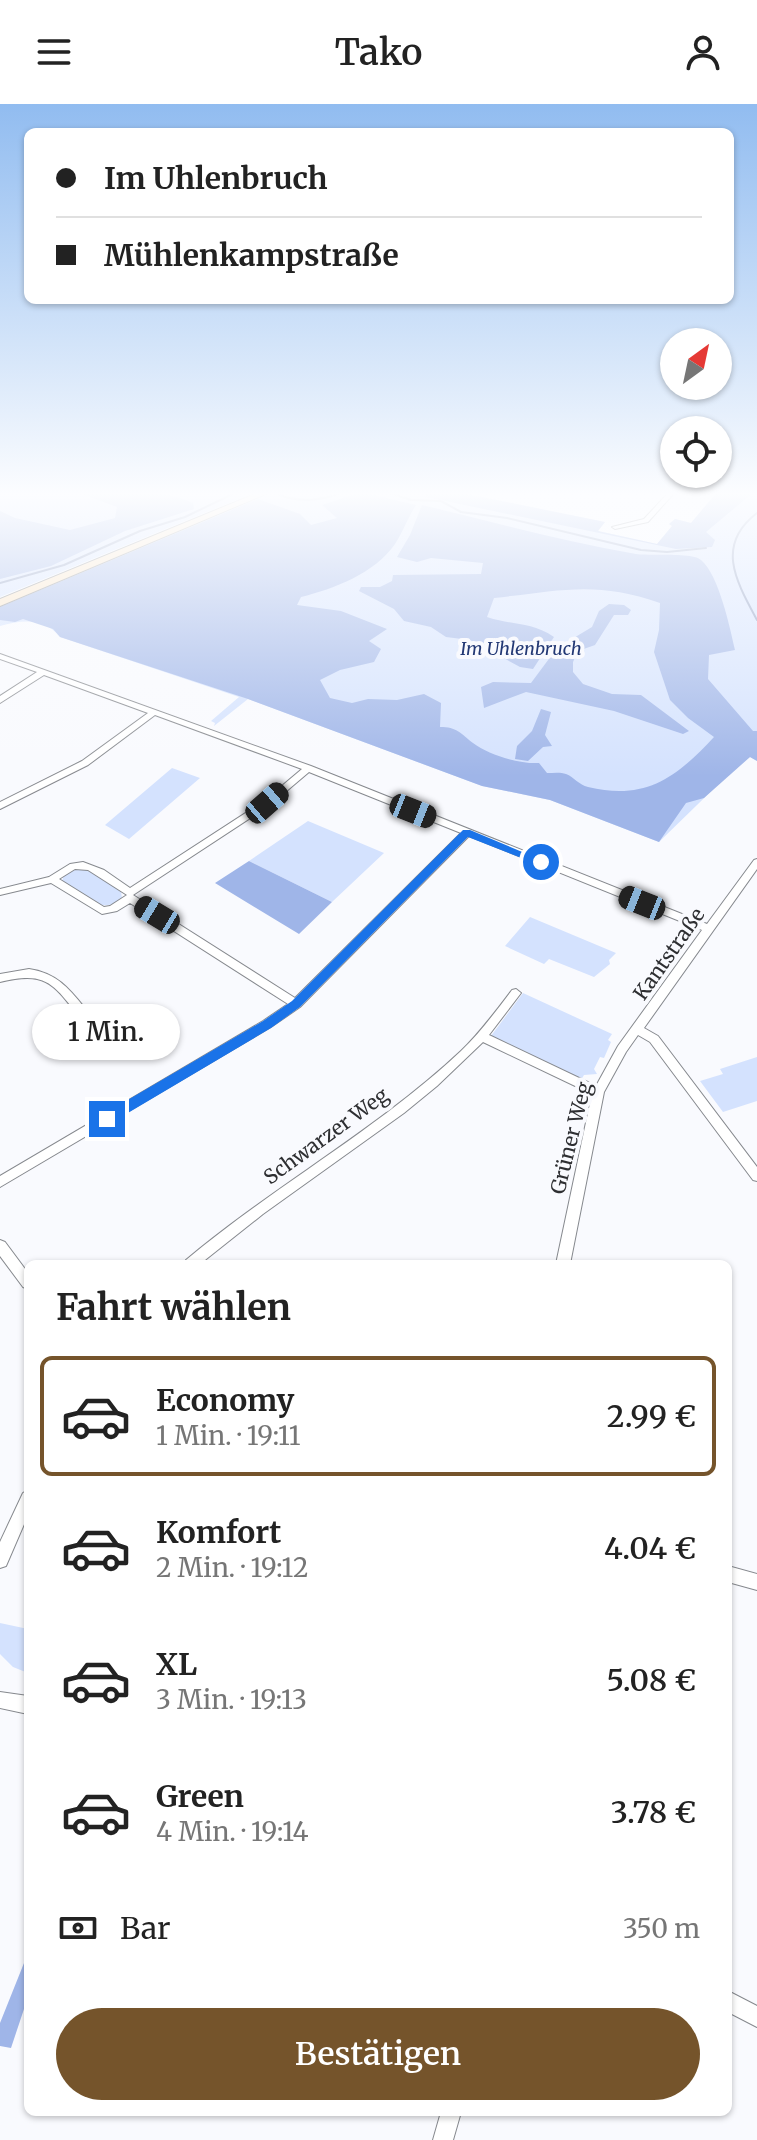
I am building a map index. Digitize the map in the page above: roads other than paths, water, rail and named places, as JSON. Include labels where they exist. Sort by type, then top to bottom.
[{"type":"main road","points":[[0,603],[41,586]]},
{"type":"street","points":[[0,656],[308,768],[709,929]]},
{"type":"street","points":[[0,700],[44,671]]},
{"type":"street","points":[[0,806],[85,763],[154,712]]},
{"type":"street","points":[[52,879],[102,911],[113,909],[267,803],[308,768]]},
{"type":"street","points":[[0,1182],[296,1004],[466,833]]},
{"type":"street","name":"Kantstraße","points":[[757,862],[637,1029],[654,1039],[757,1176]]},
{"type":"street","points":[[0,892],[52,879],[72,865],[82,863],[296,1004]]},
{"type":"street","points":[[0,978],[18,972],[43,973],[60,984],[84,1015]]},
{"type":"street","name":"Schwarzer Weg","points":[[196,1260],[292,1183],[413,1098],[465,1054],[516,993]]},
{"type":"street","name":"Grüner Weg","points":[[564,1260],[598,1092],[617,1056],[637,1029]]},
{"type":"street","points":[[481,1036],[598,1092]]},
{"type":"street","points":[[0,1246],[24,1278]]},
{"type":"street","points":[[0,1560],[24,1507]]},
{"type":"street","points":[[732,1575],[757,1582]]},
{"type":"street","points":[[0,1700],[24,1704]]},
{"type":"street","points":[[732,2003],[757,2017]]},
{"type":"street","points":[[443,2140],[450,2116]]},
{"type":"waterway","points":[[740,586],[757,620]]},
{"type":"park label","name":"Im Uhlenbruch","points":[[521,649]]}]
